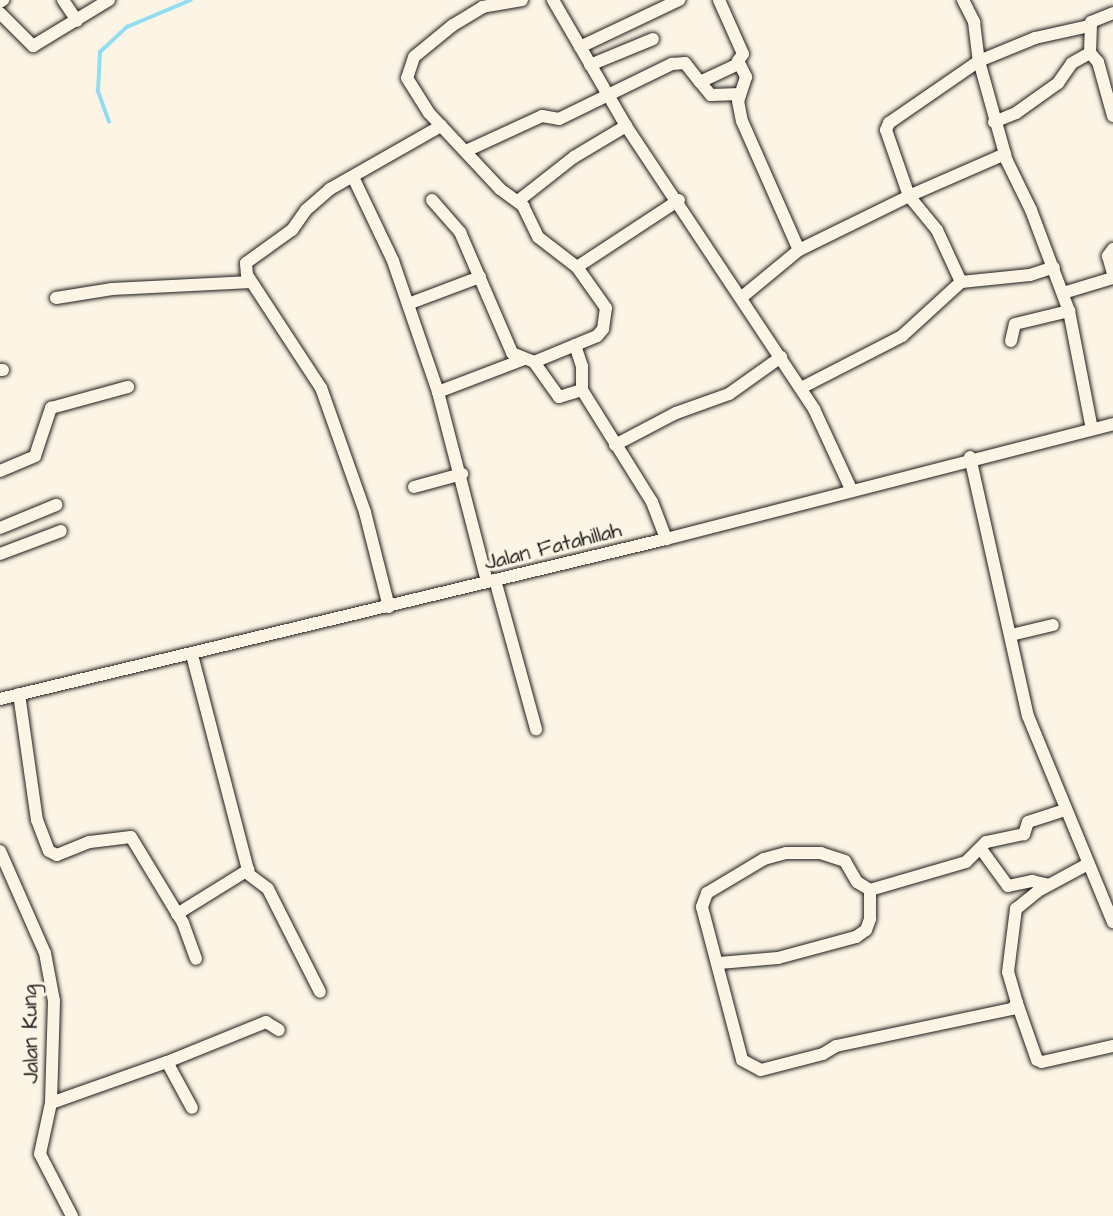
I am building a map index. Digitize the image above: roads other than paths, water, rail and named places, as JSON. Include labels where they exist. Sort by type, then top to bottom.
[{"type":"street","points":[[63,0],[77,21]]},
{"type":"street","points":[[0,13],[29,46],[77,21],[109,0]]},
{"type":"street","points":[[438,392],[575,345],[603,329],[606,308],[577,267],[538,237],[519,201],[500,189],[441,126],[407,78],[414,57],[453,24],[483,7],[522,0]]},
{"type":"street","points":[[553,0],[626,126],[679,200],[801,388],[851,489]]},
{"type":"street","points":[[580,47],[679,0]]},
{"type":"street","points":[[719,0],[741,48],[738,64],[746,77],[740,94],[741,121],[799,250]]},
{"type":"street","points":[[963,0],[974,22],[979,61],[994,122],[1054,267],[1069,312],[1092,429]]},
{"type":"street","points":[[961,282],[937,230],[909,196],[886,130],[889,123],[979,61],[1035,38],[1089,26],[1113,13]]},
{"type":"street","points":[[1089,26],[1090,53],[1098,62],[1113,116]]},
{"type":"street","points":[[590,65],[653,39]]},
{"type":"street","points":[[994,122],[1029,105],[1058,83],[1072,63],[1090,53]]},
{"type":"street","points":[[466,151],[542,116],[559,120],[607,95],[681,63],[711,95],[740,94]]},
{"type":"street","points":[[701,82],[738,64]]},
{"type":"street","points":[[389,607],[365,512],[321,388],[251,282],[246,268],[248,259],[292,230],[312,203],[441,126]]},
{"type":"street","points":[[519,201],[575,157],[626,126]]},
{"type":"street","points":[[742,297],[799,250],[909,196],[1005,154]]},
{"type":"street","points":[[353,177],[408,304],[438,392],[491,581],[537,729]]},
{"type":"street","points":[[432,200],[460,232],[512,353],[528,361],[559,397],[582,390]]},
{"type":"street","points":[[577,267],[679,200]]},
{"type":"street","points":[[1113,249],[1108,256],[1113,273]]},
{"type":"street","points":[[801,388],[902,335],[961,282],[1030,275],[1054,267]]},
{"type":"street","points":[[408,304],[480,277]]},
{"type":"street","points":[[1063,293],[1113,278]]},
{"type":"street","points":[[56,298],[112,289],[251,282]]},
{"type":"street","points":[[1011,341],[1015,324],[1069,312]]},
{"type":"street","points":[[575,345],[582,366],[582,390],[652,502],[666,539]]},
{"type":"street","points":[[615,445],[676,413],[729,394],[781,357]]},
{"type":"street","points":[[0,471],[35,456],[51,408],[128,387]]},
{"type":"street","name":"Jalan Fatahillah","points":[[0,699],[666,539],[971,457],[1113,424]]},
{"type":"street","points":[[971,457],[1028,716],[1112,918]]},
{"type":"street","points":[[414,487],[462,474]]},
{"type":"street","points":[[0,528],[56,505]]},
{"type":"street","points":[[0,554],[61,531]]},
{"type":"street","points":[[1011,635],[1053,625]]},
{"type":"street","points":[[192,655],[247,873],[268,889],[320,992]]},
{"type":"street","points":[[19,694],[37,820],[49,851],[57,855],[90,842],[131,837],[177,914],[196,959]]},
{"type":"street","points":[[1017,1003],[1006,1012],[836,1046],[823,1054],[755,1070],[742,1060],[719,963],[702,908],[703,897],[764,859],[786,853],[833,856],[847,862],[857,882],[870,890],[966,862],[986,842],[1025,833],[1030,821],[1065,810]]},
{"type":"street","points":[[981,849],[1008,886],[1032,881],[1049,885]]},
{"type":"street","name":"Jalan Kung","points":[[0,851],[45,953],[54,1000],[51,1103],[41,1160],[72,1216]]},
{"type":"street","points":[[1088,864],[1049,885],[1016,909],[1011,924],[1008,972],[1037,1060],[1042,1062],[1113,1046]]},
{"type":"street","points":[[177,914],[247,873]]},
{"type":"street","points":[[719,963],[778,958],[856,937],[866,930],[870,919],[870,890]]},
{"type":"street","points":[[51,1103],[167,1062],[266,1022],[279,1030]]},
{"type":"street","points":[[167,1062],[192,1108]]},
{"type":"waterway","points":[[109,122],[98,91],[100,52],[127,27],[191,0]]}]
